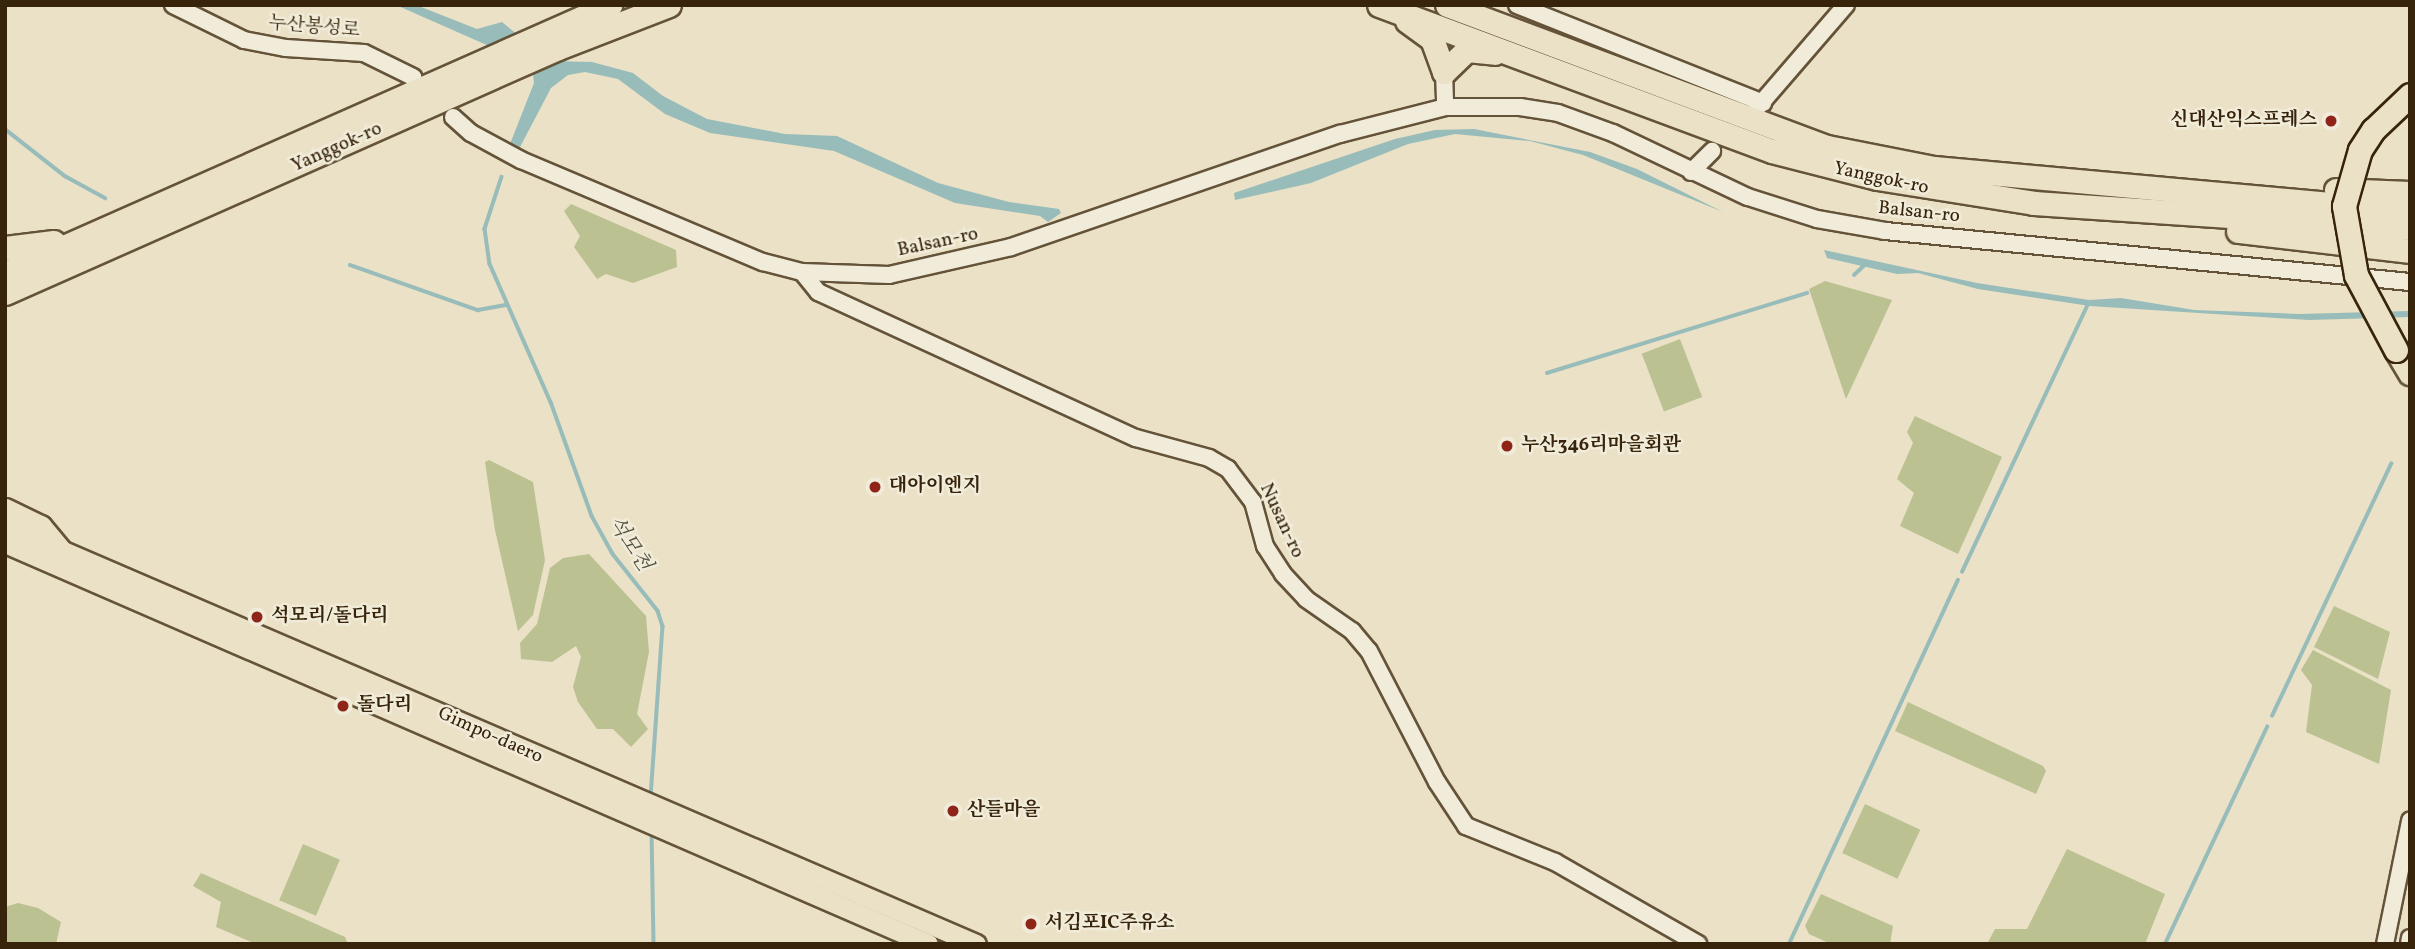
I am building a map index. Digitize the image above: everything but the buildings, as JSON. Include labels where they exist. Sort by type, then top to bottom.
[{"type":"highway","name":"Yanggok-ro","points":[[5,273],[466,67],[610,12],[669,5]]},
{"type":"highway","name":"Yanggok-ro","points":[[1379,5],[1826,167],[1934,190],[2034,203],[2410,228]]},
{"type":"highway","points":[[1379,5],[1432,39],[1444,72],[1459,55],[1476,50],[1549,65]]},
{"type":"highway","name":"Yanggok-ro","points":[[1447,5],[1827,147],[1934,168],[2410,211]]},
{"type":"highway","name":"Yanggok-ro","points":[[5,293],[485,82],[610,12]]},
{"type":"highway","points":[[2410,95],[2372,130],[2360,150],[2344,206],[2356,275],[2410,373]]},
{"type":"highway","points":[[2096,181],[2410,193]]},
{"type":"highway","points":[[5,248],[68,238],[166,201]]},
{"type":"highway","points":[[2034,203],[2360,247],[2410,251]]},
{"type":"highway","points":[[5,305],[144,234]]},
{"type":"highway","points":[[2360,247],[2387,257],[2410,270]]},
{"type":"highway","points":[[5,510],[40,527],[61,552]]},
{"type":"main road","name":"Gimpo-daero","points":[[5,526],[330,676]]},
{"type":"main road","name":"Gimpo-daero","points":[[5,543],[330,676],[615,798],[682,836],[928,944]]},
{"type":"main road","name":"Gimpo-daero","points":[[615,798],[679,816],[976,944]]},
{"type":"main road","points":[[948,944],[955,944]]},
{"type":"street","name":"누산봉성로","points":[[173,5],[244,40],[286,48],[364,53],[413,77]]},
{"type":"street","points":[[1517,5],[1760,106],[1846,5]]},
{"type":"street","points":[[1444,72],[1445,107]]},
{"type":"street","name":"Balsan-ro","points":[[453,117],[471,133],[530,164],[763,262],[802,272],[889,275],[957,263],[1367,125],[1445,107],[1520,107],[1558,113],[1614,133],[1692,172],[1785,210],[1885,231],[2410,282]]},
{"type":"street","points":[[1692,172],[1712,151]]},
{"type":"street","name":"Nusan-ro","points":[[802,272],[818,292],[1136,438],[1209,458],[1228,469],[1253,502],[1265,546],[1283,574],[1306,599],[1352,631],[1369,651],[1437,782],[1466,825],[1555,862],[1698,944]]},
{"type":"street","points":[[2385,944],[2410,821]]},
{"type":"street","points":[[2409,944],[2410,938]]},
{"type":"green space","points":[[571,204],[676,250],[677,267],[633,283],[606,274],[597,279],[574,247],[580,236],[564,211]]},
{"type":"green space","points":[[1825,281],[1892,300],[1846,399],[1809,289]]},
{"type":"green space","points":[[1680,339],[1702,397],[1664,412],[1642,354]]},
{"type":"green space","points":[[1915,416],[2002,457],[1958,554],[1900,526],[1914,493],[1897,479],[1913,443],[1907,432]]},
{"type":"green space","points":[[489,460],[533,482],[545,560],[533,615],[518,631],[495,530],[485,462]]},
{"type":"green space","points":[[589,554],[646,616],[649,652],[637,714],[648,729],[631,747],[613,729],[597,729],[578,702],[573,687],[581,657],[576,646],[552,662],[521,659],[520,643],[537,624],[550,568],[563,558]]},
{"type":"green space","points":[[2334,606],[2390,632],[2378,679],[2314,647]]},
{"type":"green space","points":[[2313,650],[2391,690],[2379,764],[2306,732],[2312,685],[2301,670]]},
{"type":"green space","points":[[1908,702],[2043,766],[2046,771],[2036,794],[1895,731]]},
{"type":"green space","points":[[1865,804],[1920,830],[1897,879],[1842,853]]},
{"type":"green space","points":[[303,844],[340,860],[316,916],[279,900]]},
{"type":"green space","points":[[2067,849],[2165,894],[2145,944],[1987,944],[1995,929],[2027,929]]},
{"type":"green space","points":[[201,873],[345,937],[348,944],[256,944],[216,927],[221,902],[193,886]]},
{"type":"green space","points":[[1821,894],[1893,926],[1890,944],[1831,944],[1809,934],[1805,926]]},
{"type":"green space","points":[[18,903],[38,908],[61,922],[56,944],[5,944],[5,907]]},
{"type":"water","points":[[396,5],[416,5],[477,29],[502,22],[550,61],[592,62],[633,73],[663,96],[707,119],[785,134],[837,136],[938,183],[1009,202],[1059,209],[1061,213],[1048,222],[1040,216],[955,203],[834,151],[710,133],[665,114],[618,79],[585,72],[568,75],[551,88],[519,149],[510,144],[534,83],[533,74],[489,46]]},
{"type":"water","points":[[1474,129],[1590,152],[1637,169],[1723,212],[1583,155],[1530,141],[1455,134],[1408,144],[1311,183],[1235,200],[1234,193],[1395,139],[1435,130]]},
{"type":"water","points":[[1824,250],[1977,283],[2089,300],[2121,298],[2194,310],[2299,314],[2410,311],[2410,317],[2309,320],[2090,306],[1978,289],[1918,273],[1897,274],[1827,258]]},
{"type":"waterway","points":[[5,129],[65,176],[105,198]]},
{"type":"waterway","name":"석모천","points":[[502,177],[485,229],[490,264],[551,402],[592,516],[613,554],[658,611],[663,626],[651,798]]},
{"type":"waterway","points":[[1854,275],[1867,263]]},
{"type":"waterway","points":[[350,265],[478,310],[506,305]]},
{"type":"waterway","points":[[1547,373],[1807,293]]},
{"type":"waterway","points":[[1962,572],[2089,302]]},
{"type":"waterway","points":[[2272,716],[2391,464]]},
{"type":"waterway","points":[[1789,944],[1958,580]]},
{"type":"waterway","points":[[2165,944],[2267,727]]},
{"type":"waterway","name":"석모천","points":[[652,830],[654,944]]},
{"type":"place","name":"신대산익스프레스","points":[[2331,121]]},
{"type":"place","name":"누산346리마을회관","points":[[1507,446]]},
{"type":"place","name":"대아이엔지","points":[[875,487]]},
{"type":"place","name":"석모리/돌다리","points":[[257,617]]},
{"type":"place","name":"돌다리","points":[[343,706]]},
{"type":"place","name":"산들마을","points":[[953,811]]},
{"type":"place","name":"서김포IC주유소","points":[[1031,924]]}]
